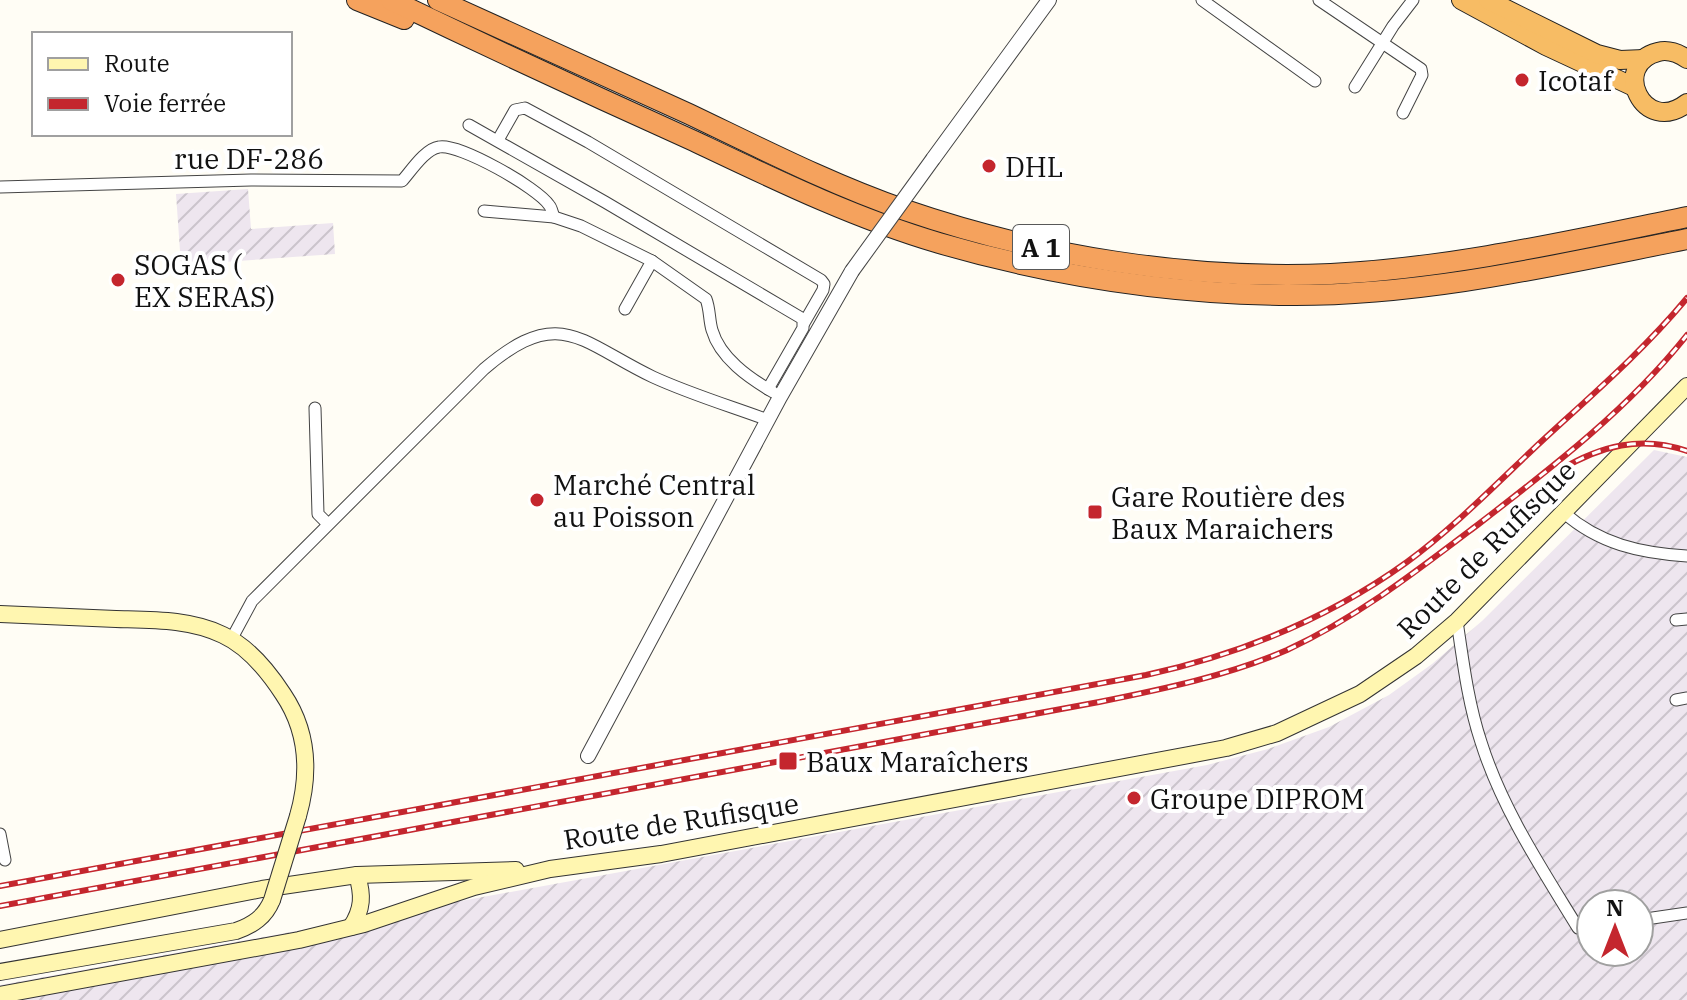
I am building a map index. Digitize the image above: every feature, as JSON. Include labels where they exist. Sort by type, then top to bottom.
[{"type":"highway","points":[[357,0],[430,29],[454,30]]},
{"type":"highway","name":"A 1","points":[[391,0],[787,185],[874,221],[1011,262],[1087,277],[1177,289],[1290,295],[1392,289],[1454,284],[1687,239]]},
{"type":"highway","name":"A 1","points":[[438,0],[840,185],[960,227],[1021,244],[1078,254],[1190,270],[1331,274],[1459,261],[1687,217]]},
{"type":"highway","points":[[1461,0],[1546,46],[1634,87]]},
{"type":"highway","points":[[1488,0],[1597,54],[1620,60],[1644,59]]},
{"type":"highway","points":[[1687,59],[1676,52],[1653,52],[1636,69],[1634,87],[1642,102],[1658,112],[1677,110],[1687,103]]},
{"type":"main road","name":"Route de Rufisque","points":[[0,995],[284,943],[351,927],[474,887],[550,869],[676,851],[1188,756],[1289,728],[1360,694],[1416,656],[1457,621],[1687,386]]},
{"type":"main road","points":[[0,614],[183,623],[208,628],[231,640],[257,661],[294,709],[303,740],[306,771],[304,794],[272,900],[267,911],[249,926],[236,931],[0,972]]},
{"type":"main road","name":"Route de Rufisque","points":[[0,940],[262,889],[357,875],[550,869]]},
{"type":"main road","points":[[351,927],[360,913],[362,899],[357,875]]},
{"type":"street","points":[[774,393],[852,271],[1049,0]]},
{"type":"street","points":[[1202,0],[1315,81]]},
{"type":"street","points":[[1319,0],[1337,5],[1423,72],[1403,113]]},
{"type":"street","points":[[1355,87],[1413,0]]},
{"type":"street","points":[[498,140],[515,110],[525,108],[588,142],[824,284],[774,393],[768,420],[588,756]]},
{"type":"street","points":[[469,125],[800,317],[804,323]]},
{"type":"street","name":"rue DF-286","points":[[0,187],[251,180],[402,181],[433,149],[447,146],[465,151],[508,174],[540,196],[549,205],[554,217]]},
{"type":"street","points":[[484,211],[554,217],[581,226],[652,261],[706,299],[712,330],[722,351],[751,379],[774,393]]},
{"type":"street","points":[[625,309],[652,261]]},
{"type":"street","points":[[231,640],[252,601],[494,360],[525,340],[547,335],[585,339],[652,377],[768,420]]},
{"type":"street","points":[[315,408],[318,514],[328,524]]},
{"type":"street","points":[[1563,512],[1606,541],[1639,552],[1687,556]]},
{"type":"street","points":[[1457,621],[1477,728],[1502,797],[1575,923]]},
{"type":"street","points":[[0,834],[5,860]]},
{"type":"street","points":[[1655,918],[1687,913]]},
{"type":"shaded area","points":[[248,189],[251,229],[333,223],[335,254],[181,265],[176,194]]},
{"type":"shaded area","points":[[1654,450],[1687,457],[1687,1000],[0,1000],[0,985],[1207,765],[1268,749],[1329,727],[1389,695],[1432,664],[1482,621]]},
{"type":"railway","points":[[0,886],[1146,675],[1250,645],[1346,601],[1407,562],[1443,534],[1618,371],[1687,298]]},
{"type":"railway","points":[[0,906],[1099,702],[1171,687],[1241,667],[1287,650],[1338,623],[1434,558],[1590,435],[1641,387],[1687,335]]},
{"type":"railway","points":[[1560,470],[1590,455],[1621,446],[1653,444],[1687,451]]},
{"type":"place","name":"Icotaf","points":[[1522,80]]},
{"type":"place","name":"DHL","points":[[989,166]]},
{"type":"place","name":"SOGAS ( EX SERAS)","points":[[118,280]]},
{"type":"place","name":"Marché Central au Poisson","points":[[537,500]]},
{"type":"place","name":"Gare Routière des Baux Maraichers","points":[[1095,512]]},
{"type":"place","name":"Baux Maraîchers","points":[[788,761]]},
{"type":"place","name":"Groupe DIPROM","points":[[1134,798]]}]
